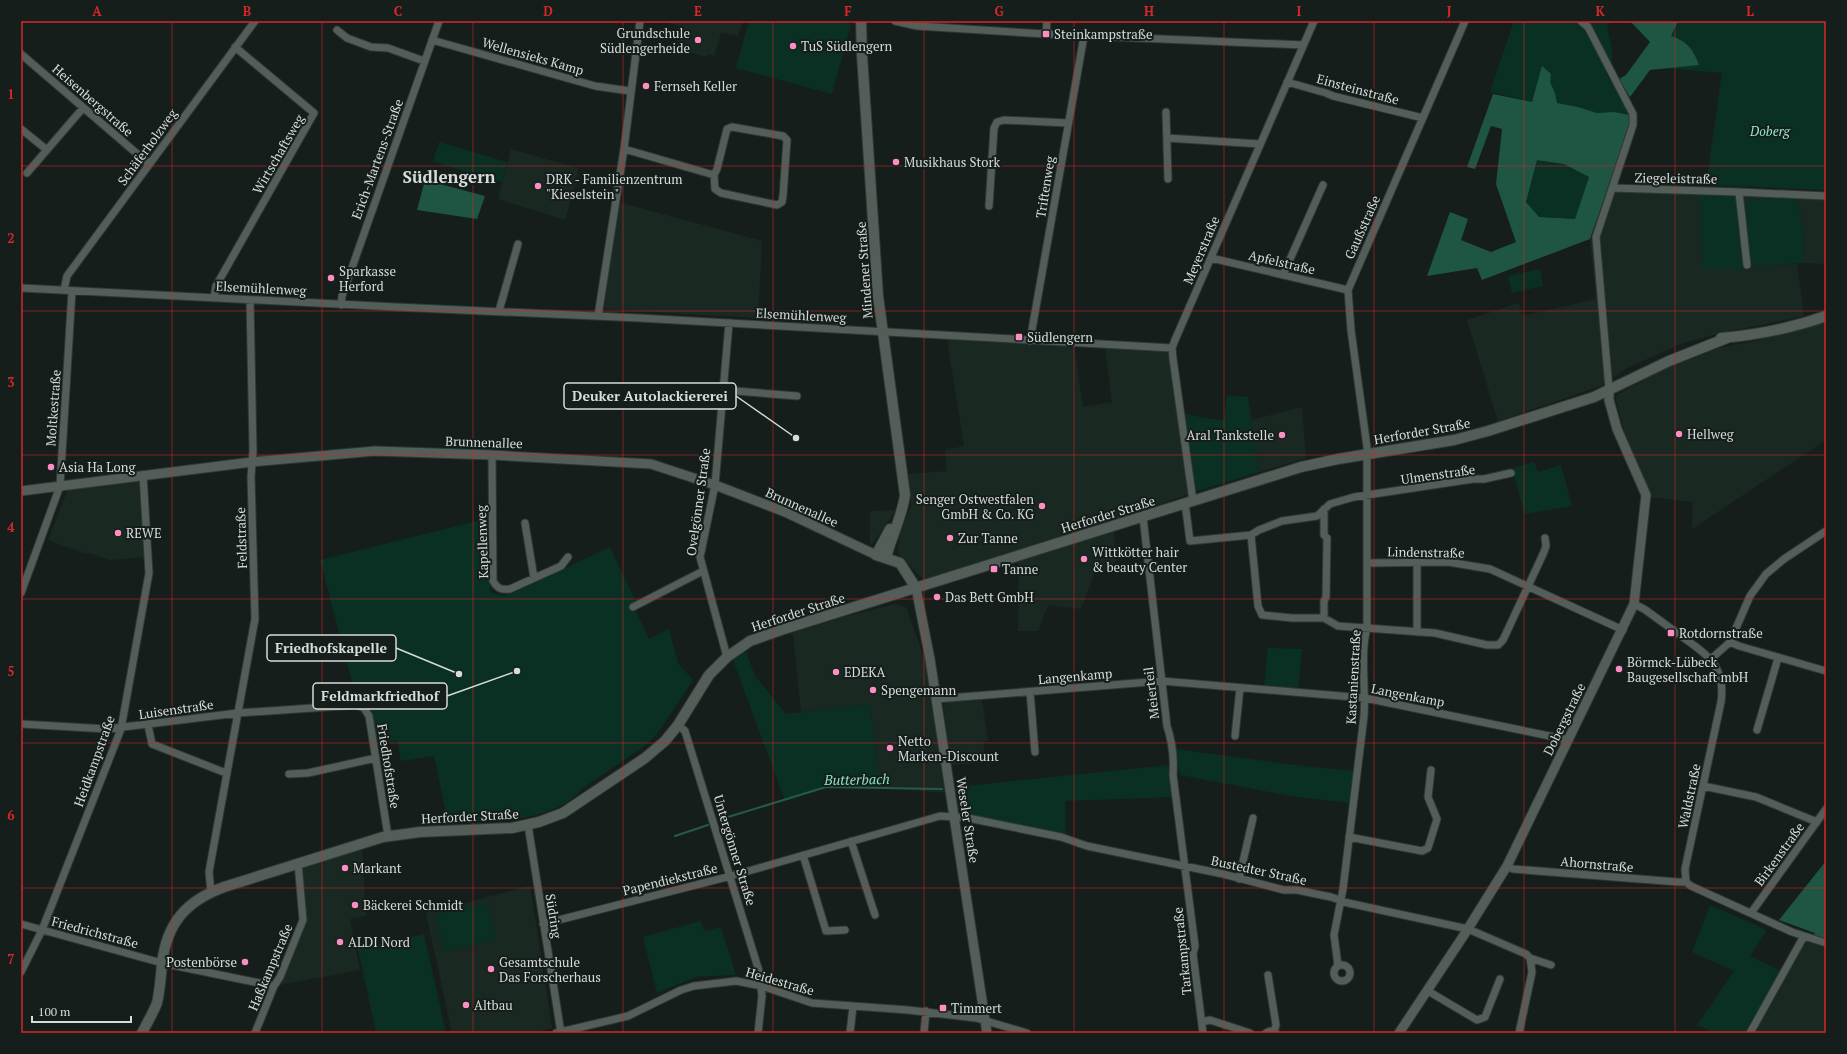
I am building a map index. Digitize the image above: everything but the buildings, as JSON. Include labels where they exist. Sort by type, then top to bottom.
[{"type":"main road","name":"Mindener Straße","points":[[861,21],[862,62],[882,332],[905,495],[901,514],[886,558]]},
{"type":"main road","name":"Herforder Straße","points":[[142,1033],[157,1002],[166,941],[177,919],[188,907],[211,892],[370,840],[420,832],[499,829],[528,825],[563,813],[651,754],[665,742],[678,725],[703,684],[727,657],[750,641],[1301,468],[1367,454],[1454,440],[1488,431],[1594,397],[1669,361],[1727,338],[1778,330],[1803,324],[1826,316]]},
{"type":"main road","name":"Mindener Straße","points":[[876,555],[892,526],[901,514]]},
{"type":"main road","name":"Brunnenallee","points":[[876,555],[900,563],[916,588]]},
{"type":"street","name":"Schäferholzweg","points":[[64,290],[67,276],[255,21]]},
{"type":"street","name":"Erich-Martens-Straße","points":[[340,304],[439,21]]},
{"type":"street","points":[[598,316],[624,149],[630,91],[640,21]]},
{"type":"street","points":[[895,21],[1046,34],[1303,45]]},
{"type":"street","points":[[1046,34],[1048,21]]},
{"type":"street","name":"Meyerstraße","points":[[1172,348],[1314,21]]},
{"type":"street","name":"Gaußstraße","points":[[1367,454],[1359,380],[1351,330],[1348,290],[1465,21]]},
{"type":"street","points":[[1581,21],[1588,27],[1633,114],[1633,125],[1596,237],[1609,389]]},
{"type":"street","points":[[337,30],[347,38],[371,47],[388,48],[424,61]]},
{"type":"street","name":"Triftenweg","points":[[1030,341],[1084,36]]},
{"type":"street","name":"Wellensieks Kamp","points":[[432,40],[595,86],[630,91]]},
{"type":"street","name":"Wirtschaftsweg","points":[[214,298],[216,286],[314,113],[235,47]]},
{"type":"street","name":"Heisenbergstraße","points":[[21,54],[149,164]]},
{"type":"street","name":"Einsteinstraße","points":[[1287,82],[1326,92],[1333,96],[1423,118]]},
{"type":"street","points":[[27,174],[84,108]]},
{"type":"street","points":[[1166,112],[1168,179]]},
{"type":"street","points":[[989,206],[994,128],[997,122],[1004,120],[1068,123]]},
{"type":"street","points":[[732,127],[782,136],[787,140],[783,196],[782,202],[777,205],[721,193],[715,189],[714,175],[717,170],[727,129],[732,127]]},
{"type":"street","points":[[21,129],[47,150]]},
{"type":"street","points":[[1167,138],[1260,144]]},
{"type":"street","points":[[624,149],[714,175]]},
{"type":"street","points":[[1283,275],[1323,185]]},
{"type":"street","name":"Ziegeleistraße","points":[[1613,188],[1826,196]]},
{"type":"street","points":[[1739,192],[1747,265]]},
{"type":"street","points":[[499,311],[518,244]]},
{"type":"street","name":"Apfelstraße","points":[[1211,258],[1348,290]]},
{"type":"street","name":"Elsemühlenweg","points":[[21,288],[728,322],[1030,341],[1172,348]]},
{"type":"street","name":"Moltkestraße","points":[[21,593],[60,486],[72,290]]},
{"type":"street","name":"Feldstraße","points":[[211,892],[209,872],[255,619],[250,300]]},
{"type":"street","name":"Ovelgönner Straße","points":[[727,657],[700,557],[715,485],[728,322]]},
{"type":"street","points":[[1172,348],[1189,502],[1190,541],[1251,535],[1258,606],[1262,615],[1292,618],[1324,618],[1338,626],[1417,632],[1442,635],[1487,645],[1498,645],[1503,640],[1544,552],[1546,546],[1545,538]]},
{"type":"street","name":"Dobergstraße","points":[[1399,1033],[1428,991],[1507,866],[1623,630],[1634,604],[1646,495],[1617,429],[1609,400],[1609,389]]},
{"type":"street","points":[[723,390],[797,396]]},
{"type":"street","name":"Brunnenallee","points":[[21,491],[252,462],[375,451],[492,455],[650,464],[715,485],[785,512],[876,555]]},
{"type":"street","name":"Kastanienstraße","points":[[1338,966],[1334,935],[1341,900],[1366,698],[1364,638],[1367,629],[1367,454]]},
{"type":"street","name":"Kapellenweg","points":[[492,455],[493,581],[497,587],[503,590],[510,589],[561,566],[568,557]]},
{"type":"street","name":"Ulmenstraße","points":[[1251,535],[1259,530],[1282,521],[1317,516],[1330,504],[1354,497],[1473,479],[1484,479],[1511,473]]},
{"type":"street","name":"Heidkampstraße","points":[[21,972],[42,930],[121,729],[149,573],[143,475]]},
{"type":"street","points":[[1324,509],[1324,535],[1327,538],[1326,597],[1324,600],[1324,618]]},
{"type":"street","name":"Meierteil","points":[[1143,517],[1167,726],[1170,734],[1173,767],[1172,775],[1184,866]]},
{"type":"street","points":[[525,523],[534,578]]},
{"type":"street","points":[[1711,659],[1730,642],[1750,596],[1766,574],[1784,559],[1826,531]]},
{"type":"street","points":[[1417,562],[1417,632]]},
{"type":"street","name":"Lindenstraße","points":[[1368,563],[1417,562],[1473,565],[1490,569],[1623,630]]},
{"type":"street","points":[[633,607],[703,571]]},
{"type":"street","name":"Weseler Straße","points":[[916,588],[926,638],[955,817],[987,1033]]},
{"type":"street","name":"Waldstraße","points":[[1634,604],[1644,609],[1711,659],[1720,676],[1722,692],[1685,868],[1686,882]]},
{"type":"street","points":[[1730,642],[1778,658],[1826,671]]},
{"type":"street","points":[[1757,730],[1778,658]]},
{"type":"street","name":"Langenkamp","points":[[936,699],[1162,682],[1366,698],[1569,740]]},
{"type":"street","points":[[1235,736],[1240,688]]},
{"type":"street","points":[[1030,692],[1035,752]]},
{"type":"street","name":"Friedhofstraße","points":[[238,713],[356,706],[364,708],[369,716],[388,836]]},
{"type":"street","name":"Luisenstraße","points":[[21,724],[107,730],[238,713]]},
{"type":"street","points":[[148,725],[152,744],[226,773]]},
{"type":"street","name":"Untergönner Straße","points":[[678,725],[685,730],[759,971],[762,986],[758,1033]]},
{"type":"street","points":[[289,774],[308,773],[376,758]]},
{"type":"street","points":[[1349,837],[1422,851],[1428,848],[1437,819],[1428,797],[1431,770]]},
{"type":"street","points":[[1703,786],[1756,798],[1817,822]]},
{"type":"street","name":"Birkenstraße","points":[[1751,913],[1826,808]]},
{"type":"street","name":"Papendiekstraße","points":[[543,924],[731,876],[940,816],[955,817]]},
{"type":"street","name":"Bustedter Straße","points":[[955,817],[968,818],[1061,837],[1087,846],[1184,866],[1284,890],[1297,890],[1348,903],[1468,929],[1526,954],[1530,958],[1551,965]]},
{"type":"street","points":[[1239,879],[1253,818]]},
{"type":"street","name":"Südring","points":[[528,825],[559,1033]]},
{"type":"street","points":[[851,841],[875,915]]},
{"type":"street","points":[[803,855],[826,931],[845,930]]},
{"type":"street","name":"Haßkampstraße","points":[[255,1033],[303,920],[298,863]]},
{"type":"street","name":"Tarkampstraße","points":[[1184,866],[1203,1033]]},
{"type":"street","name":"Ahornstraße","points":[[1507,866],[1513,869],[1686,882]]},
{"type":"street","points":[[1686,882],[1691,886],[1751,913],[1804,936],[1826,943]]},
{"type":"street","name":"Friedrichstraße","points":[[21,924],[162,963],[274,986]]},
{"type":"street","points":[[1750,1033],[1804,936]]},
{"type":"street","points":[[1519,1033],[1532,972],[1530,958]]},
{"type":"street","points":[[1266,1033],[1270,1031],[1275,1032],[1276,1025],[1268,975]]},
{"type":"street","points":[[1428,991],[1477,1020],[1486,1016],[1500,979]]},
{"type":"street","name":"Heidestraße","points":[[559,1033],[628,1016],[681,990],[694,986],[736,981],[762,986],[812,1004],[926,1011],[985,1019],[1028,1033]]},
{"type":"street","points":[[850,1033],[853,1006]]},
{"type":"street","points":[[924,1033],[926,1011]]},
{"type":"street","points":[[1202,1022],[1210,1020],[1250,1033]]},
{"type":"shaded area","name":"Grundschule Südlengerheide","points":[[659,21],[743,21],[738,36],[721,33],[714,56],[708,54],[706,57],[683,50],[681,46],[677,44],[680,26]]},
{"type":"shaded area","name":"DRK - Familienzentrum \"Kieselstein\"","points":[[511,149],[577,168],[578,174],[565,220],[498,199]]},
{"type":"shaded area","points":[[1616,185],[1826,192],[1826,264],[1804,263],[1803,229],[1797,199],[1755,199],[1749,265],[1797,264],[1804,316],[1721,333],[1683,343],[1629,367],[1601,386],[1498,421],[1467,320],[1519,303],[1523,316],[1596,299],[1590,239],[1600,236]]},
{"type":"shaded area","points":[[618,202],[762,241],[758,318],[605,309],[602,305]]},
{"type":"shaded area","points":[[1826,321],[1826,440],[1692,529],[1693,502],[1649,497],[1626,441],[1616,399],[1617,395],[1665,368],[1714,349],[1755,341]]},
{"type":"shaded area","points":[[947,339],[1074,346],[1083,407],[1112,402],[1105,348],[1171,352],[1178,412],[1184,413],[1194,488],[1197,491],[1113,521],[924,581],[898,553],[900,534],[911,506],[908,474],[947,471],[945,450],[964,446]]},
{"type":"shaded area","points":[[1302,407],[1306,458],[1259,472],[1251,420]]},
{"type":"shaded area","points":[[141,480],[147,557],[110,560],[89,553],[84,553],[48,540],[68,489]]},
{"type":"shaded area","points":[[896,510],[873,543],[870,545],[870,511]]},
{"type":"shaded area","points":[[1114,532],[1116,567],[1095,573],[1081,609],[1048,605],[1038,631],[1018,631],[1019,565],[1017,560]]},
{"type":"shaded area","points":[[895,604],[906,607],[927,666],[947,793],[880,788],[870,704],[801,712],[793,633],[840,618]]},
{"type":"shaded area","points":[[982,700],[988,741],[983,741],[986,762],[952,765],[943,706],[947,702]]},
{"type":"shaded area","points":[[362,846],[366,916],[350,919],[360,970],[279,985],[306,920],[302,872],[304,865]]},
{"type":"shaded area","name":"Gesamtschule Das Forscherhaus","points":[[530,886],[552,1028],[534,1033],[452,1033],[426,913]]},
{"type":"shaded area","points":[[1805,941],[1826,947],[1826,1033],[1745,1033],[1795,944]]},
{"type":"green space","name":"TuS Südlengern","points":[[749,21],[841,21],[851,24],[832,94],[736,68]]},
{"type":"green space","points":[[1514,21],[1612,21],[1607,27],[1612,49],[1612,68],[1606,73],[1629,111],[1628,126],[1490,92]]},
{"type":"green space","name":"Doberg","points":[[1630,21],[1826,21],[1826,190],[1706,185],[1722,73],[1653,67],[1656,43]]},
{"type":"green space","points":[[1630,21],[1678,21],[1671,36],[1681,40],[1689,46],[1699,65],[1650,70],[1630,97],[1619,79],[1626,75],[1650,42]]},
{"type":"green space","points":[[1542,66],[1551,74],[1550,82],[1555,93],[1557,103],[1578,107],[1597,113],[1614,112],[1629,115],[1630,124],[1590,239],[1482,280],[1477,268],[1427,276],[1450,212],[1468,219],[1461,240],[1491,252],[1516,242],[1496,184],[1502,129],[1491,126],[1475,169],[1467,167],[1493,94],[1532,102]],"holes":[[[1537,160],[1564,164],[1589,177],[1575,219],[1539,217],[1526,202]]]},
{"type":"green space","points":[[439,142],[507,162],[502,182],[433,162]]},
{"type":"green space","points":[[1537,159],[1564,164],[1589,177],[1575,219],[1539,217],[1526,202]]},
{"type":"green space","points":[[425,180],[485,196],[477,219],[417,210]]},
{"type":"green space","points":[[1699,194],[1727,195],[1737,199],[1745,269],[1703,269]]},
{"type":"green space","points":[[1755,199],[1797,199],[1803,229],[1804,263],[1749,266],[1745,210],[1747,202]]},
{"type":"green space","points":[[1540,269],[1543,286],[1512,293],[1508,276]]},
{"type":"green space","points":[[1227,395],[1248,397],[1259,472],[1197,491],[1194,488],[1184,413],[1204,418],[1224,420]]},
{"type":"green space","points":[[1534,462],[1538,472],[1561,465],[1572,506],[1524,514],[1513,468]]},
{"type":"green space","points":[[489,518],[490,592],[503,596],[514,592],[610,547],[635,600],[635,609],[649,639],[669,629],[678,663],[693,680],[657,734],[643,747],[582,789],[569,801],[554,809],[537,815],[520,818],[448,822],[434,756],[401,761],[397,741],[378,744],[371,706],[365,701],[357,701],[320,560]]},
{"type":"green space","points":[[1268,648],[1302,649],[1298,691],[1264,688]]},
{"type":"green space","points":[[746,652],[755,676],[786,714],[870,704],[880,788],[826,786],[785,801],[733,660]]},
{"type":"green space","points":[[1176,749],[1294,765],[1354,771],[1350,803],[1291,796],[1180,775]]},
{"type":"green space","points":[[1169,765],[1173,797],[1065,801],[1066,836],[976,816],[958,808],[956,787]]},
{"type":"green space","points":[[1826,861],[1826,939],[1814,936],[1815,933],[1779,920]]},
{"type":"green space","points":[[488,903],[496,940],[444,951],[436,915]]},
{"type":"green space","points":[[1710,905],[1767,930],[1750,956],[1781,971],[1745,1033],[1715,1033],[1697,1025],[1734,971],[1692,952]]},
{"type":"green space","points":[[700,921],[705,931],[721,927],[736,975],[696,977],[657,993],[643,937]]},
{"type":"green space","points":[[424,934],[446,1033],[376,1033],[358,949]]},
{"type":"waterway","name":"Butterbach","points":[[728,817],[826,787],[942,789]]},
{"type":"waterway","name":"Butterbach","points":[[675,836],[708,825]]},
{"type":"place","name":"Steinkampstraße","points":[[1046,34]]},
{"type":"place","name":"Grundschule Südlengerheide","points":[[698,40]]},
{"type":"place","name":"TuS Südlengern","points":[[793,46]]},
{"type":"place","name":"Fernseh Keller","points":[[646,86]]},
{"type":"place","name":"Musikhaus Stork","points":[[896,162]]},
{"type":"place","name":"DRK - Familienzentrum \"Kieselstein\"","points":[[538,186]]},
{"type":"place","name":"Sparkasse Herford","points":[[331,278]]},
{"type":"place","name":"Südlengern","points":[[1019,337]]},
{"type":"place","name":"Hellweg","points":[[1679,434]]},
{"type":"place","name":"Aral Tankstelle","points":[[1282,435]]},
{"type":"place","name":"Deuker Autolackiererei","points":[[796,438]]},
{"type":"place","name":"Asia Ha Long","points":[[51,467]]},
{"type":"place","name":"Senger Ostwestfalen GmbH & Co. KG","points":[[1042,506]]},
{"type":"place","name":"REWE","points":[[118,533]]},
{"type":"place","name":"Zur Tanne","points":[[950,538]]},
{"type":"place","name":"Wittkötter hair & beauty Center","points":[[1084,559]]},
{"type":"place","name":"Tanne","points":[[994,569]]},
{"type":"place","name":"Das Bett GmbH","points":[[937,597]]},
{"type":"place","name":"Rotdornstraße","points":[[1671,633]]},
{"type":"place","name":"Börmck-Lübeck Baugesellschaft mbH","points":[[1619,669]]},
{"type":"place","name":"Feldmarkfriedhof","points":[[517,671]]},
{"type":"place","name":"EDEKA","points":[[836,672]]},
{"type":"place","name":"Friedhofskapelle","points":[[459,674]]},
{"type":"place","name":"Spengemann","points":[[873,690]]},
{"type":"place","name":"Netto Marken-Discount","points":[[890,748]]},
{"type":"place","name":"Markant","points":[[345,868]]},
{"type":"place","name":"Bäckerei Schmidt","points":[[355,905]]},
{"type":"place","name":"ALDI Nord","points":[[340,942]]},
{"type":"place","name":"Postenbörse","points":[[245,962]]},
{"type":"place","name":"Gesamtschule Das Forscherhaus","points":[[491,969]]},
{"type":"place","name":"Altbau","points":[[466,1005]]},
{"type":"place","name":"Timmert","points":[[943,1008]]},
{"type":"district","name":"Südlengern","points":[[449,176]]}]
